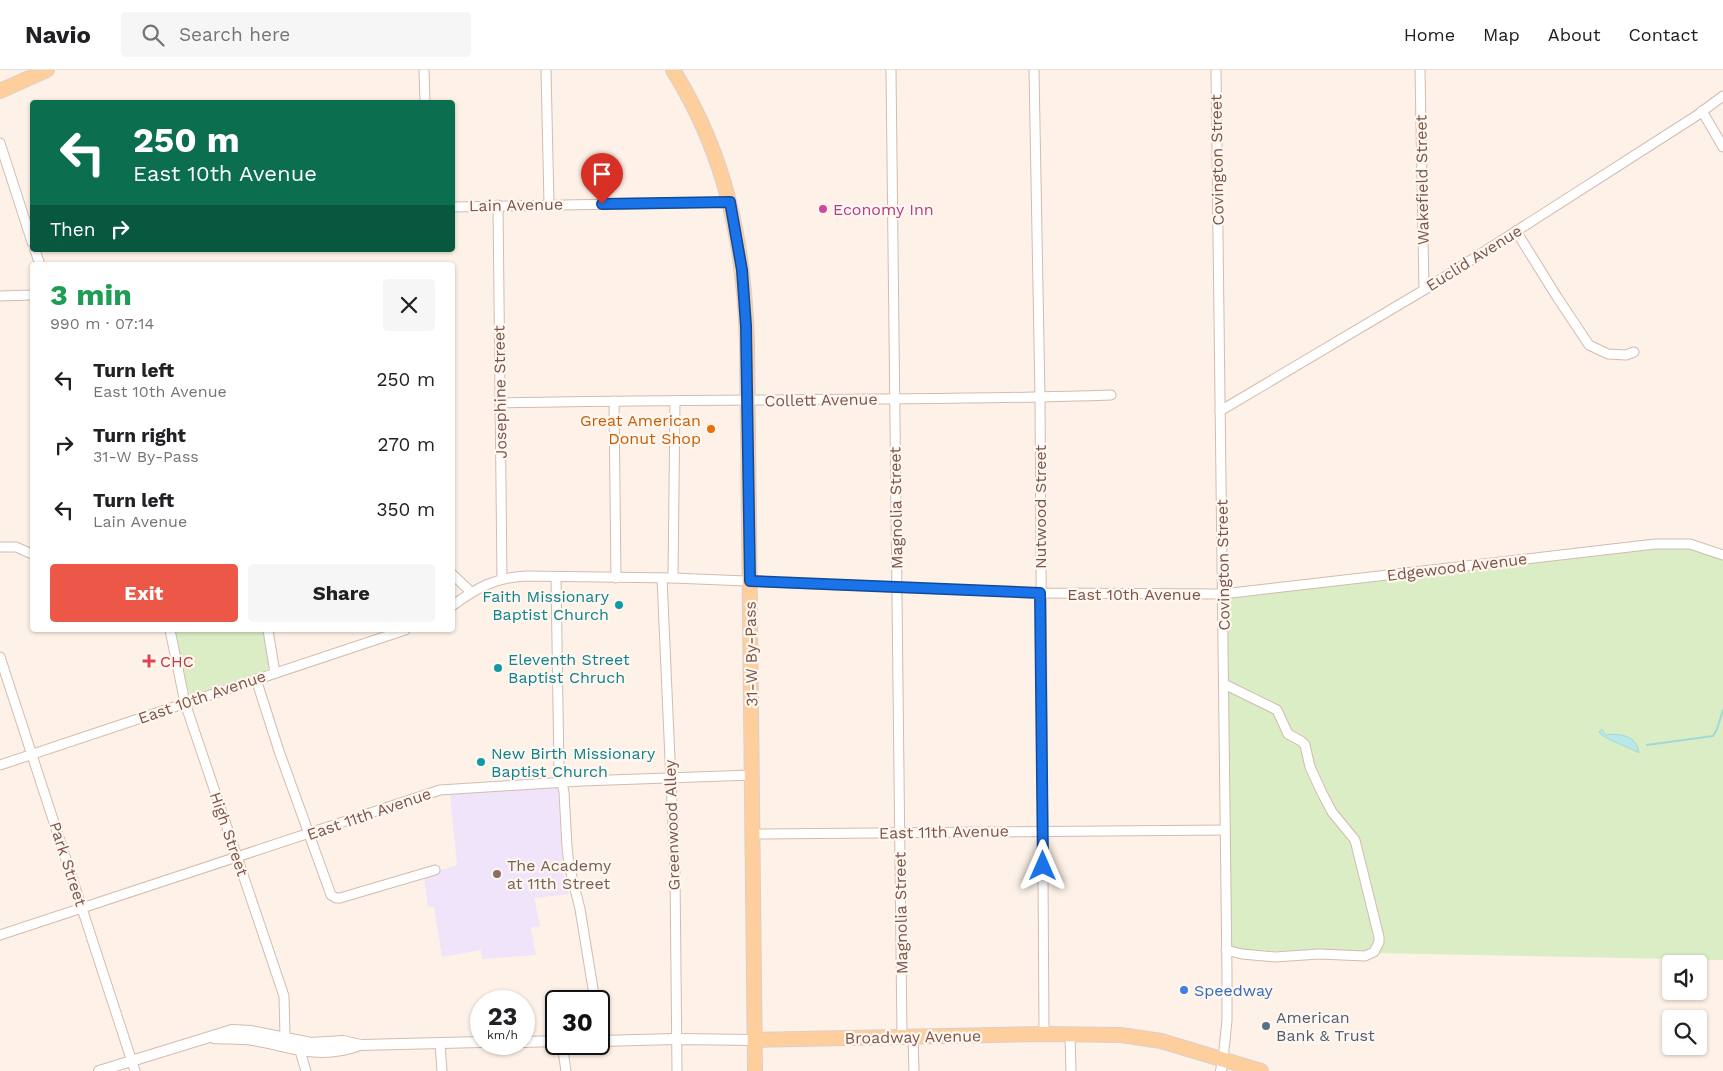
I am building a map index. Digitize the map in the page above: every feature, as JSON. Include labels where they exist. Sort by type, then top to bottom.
[{"type":"main road","points":[[0,91],[47,70]]},
{"type":"main road","name":"31-W By-Pass","points":[[672,70],[686,92],[711,143],[730,202],[742,270],[746,326],[755,1071]]},
{"type":"main road","name":"Broadway Avenue","points":[[754,1040],[1115,1034],[1146,1038],[1181,1047],[1222,1065],[1261,1071]]},
{"type":"street","points":[[424,70],[425,100]]},
{"type":"street","points":[[546,70],[549,204]]},
{"type":"street","name":"Magnolia Street","points":[[891,70],[900,833],[908,1037],[914,1071]]},
{"type":"street","name":"Nutwood Street","points":[[1034,70],[1040,397],[1044,1034]]},
{"type":"street","name":"Covington Street","points":[[1216,70],[1227,1020],[1222,1065]]},
{"type":"street","name":"Wakefield Street","points":[[1420,70],[1424,289]]},
{"type":"street","name":"Euclid Avenue","points":[[1220,412],[1424,289],[1723,96]]},
{"type":"street","points":[[1702,111],[1723,147]]},
{"type":"street","points":[[0,143],[30,236]]},
{"type":"street","name":"Lain Avenue","points":[[455,207],[730,202]]},
{"type":"street","name":"Josephine Street","points":[[498,205],[502,579]]},
{"type":"street","points":[[1516,231],[1589,345],[1608,354],[1626,355],[1634,352]]},
{"type":"street","points":[[0,296],[30,295]]},
{"type":"street","name":"Collett Avenue","points":[[500,403],[614,400],[747,401],[1111,395]]},
{"type":"street","points":[[614,400],[616,578]]},
{"type":"street","points":[[673,578],[675,401]]},
{"type":"street","name":"Edgewood Avenue","points":[[1223,594],[1655,544],[1690,544],[1723,555]]},
{"type":"street","points":[[0,547],[16,547],[30,553]]},
{"type":"street","name":"East 10th Avenue","points":[[455,604],[471,592],[502,579],[527,576],[673,578],[1040,593],[1223,594]]},
{"type":"street","points":[[455,577],[471,592]]},
{"type":"street","points":[[556,577],[559,771],[564,792],[566,847],[580,909],[593,990]]},
{"type":"street","name":"Greenwood Alley","points":[[662,578],[676,934],[677,1071]]},
{"type":"street","name":"High Street","points":[[170,632],[185,703],[284,996],[286,1042]]},
{"type":"street","points":[[268,632],[275,673]]},
{"type":"street","name":"East 10th Avenue","points":[[0,765],[399,632]]},
{"type":"street","name":"Park Street","points":[[0,657],[135,1071]]},
{"type":"street","points":[[256,679],[279,751],[331,895],[336,898],[364,892],[436,870]]},
{"type":"street","points":[[1224,684],[1277,710],[1288,734],[1305,745],[1310,767],[1322,794],[1332,812],[1355,840],[1379,937],[1379,942],[1374,952],[1365,956],[1319,954],[1275,957],[1242,954],[1226,950]]},
{"type":"street","name":"East 11th Avenue","points":[[0,935],[440,790],[562,782],[752,775]]},
{"type":"street","name":"East 11th Avenue","points":[[753,834],[1225,830]]},
{"type":"street","points":[[1070,1034],[1071,1071]]},
{"type":"street","points":[[99,1071],[208,1038],[311,1043],[343,1041],[361,1044],[470,1042]]},
{"type":"street","name":"Broadway Avenue","points":[[610,1041],[676,1038],[754,1040]]},
{"type":"street","points":[[286,1042],[300,1051],[312,1053],[344,1051],[361,1044]]},
{"type":"street","points":[[440,1043],[442,1071]]},
{"type":"street","points":[[300,1051],[306,1071]]},
{"type":"street","points":[[564,1055],[566,1071]]},
{"type":"shaded area","name":"The Academy at 11th Street","points":[[558,787],[563,872],[569,894],[534,898],[540,926],[531,928],[536,955],[482,959],[481,950],[442,957],[434,907],[428,907],[424,876],[457,865],[450,794]]},
{"type":"green space","points":[[1695,545],[1723,558],[1723,960],[1707,960],[1707,955],[1662,955],[1662,959],[1226,950],[1223,594]]},
{"type":"green space","points":[[174,632],[264,632],[269,668],[265,671],[190,695],[182,673]]},
{"type":"water","points":[[1602,729],[1605,735],[1616,734],[1631,739],[1638,747],[1639,753],[1601,735],[1599,732]]},
{"type":"waterway","points":[[1647,745],[1713,736],[1723,710]]},
{"type":"place","name":"Economy Inn","points":[[823,209]]},
{"type":"place","name":"Great American Donut Shop","points":[[711,429]]},
{"type":"place","name":"Faith Missionary Baptist Church","points":[[619,605]]},
{"type":"place","name":"CHC","points":[[149,661]]},
{"type":"place","name":"Eleventh Street Baptist Chruch","points":[[498,668]]},
{"type":"place","name":"New Birth Missionary Baptist Church","points":[[481,762]]},
{"type":"place","name":"The Academy at 11th Street","points":[[497,874]]},
{"type":"place","name":"Speedway","points":[[1184,990]]},
{"type":"place","name":"American Bank & Trust","points":[[1266,1026]]},
{"type":"route","points":[[602,204],[730,202],[742,270],[746,326],[750,581],[1040,593],[1043,866]]}]
